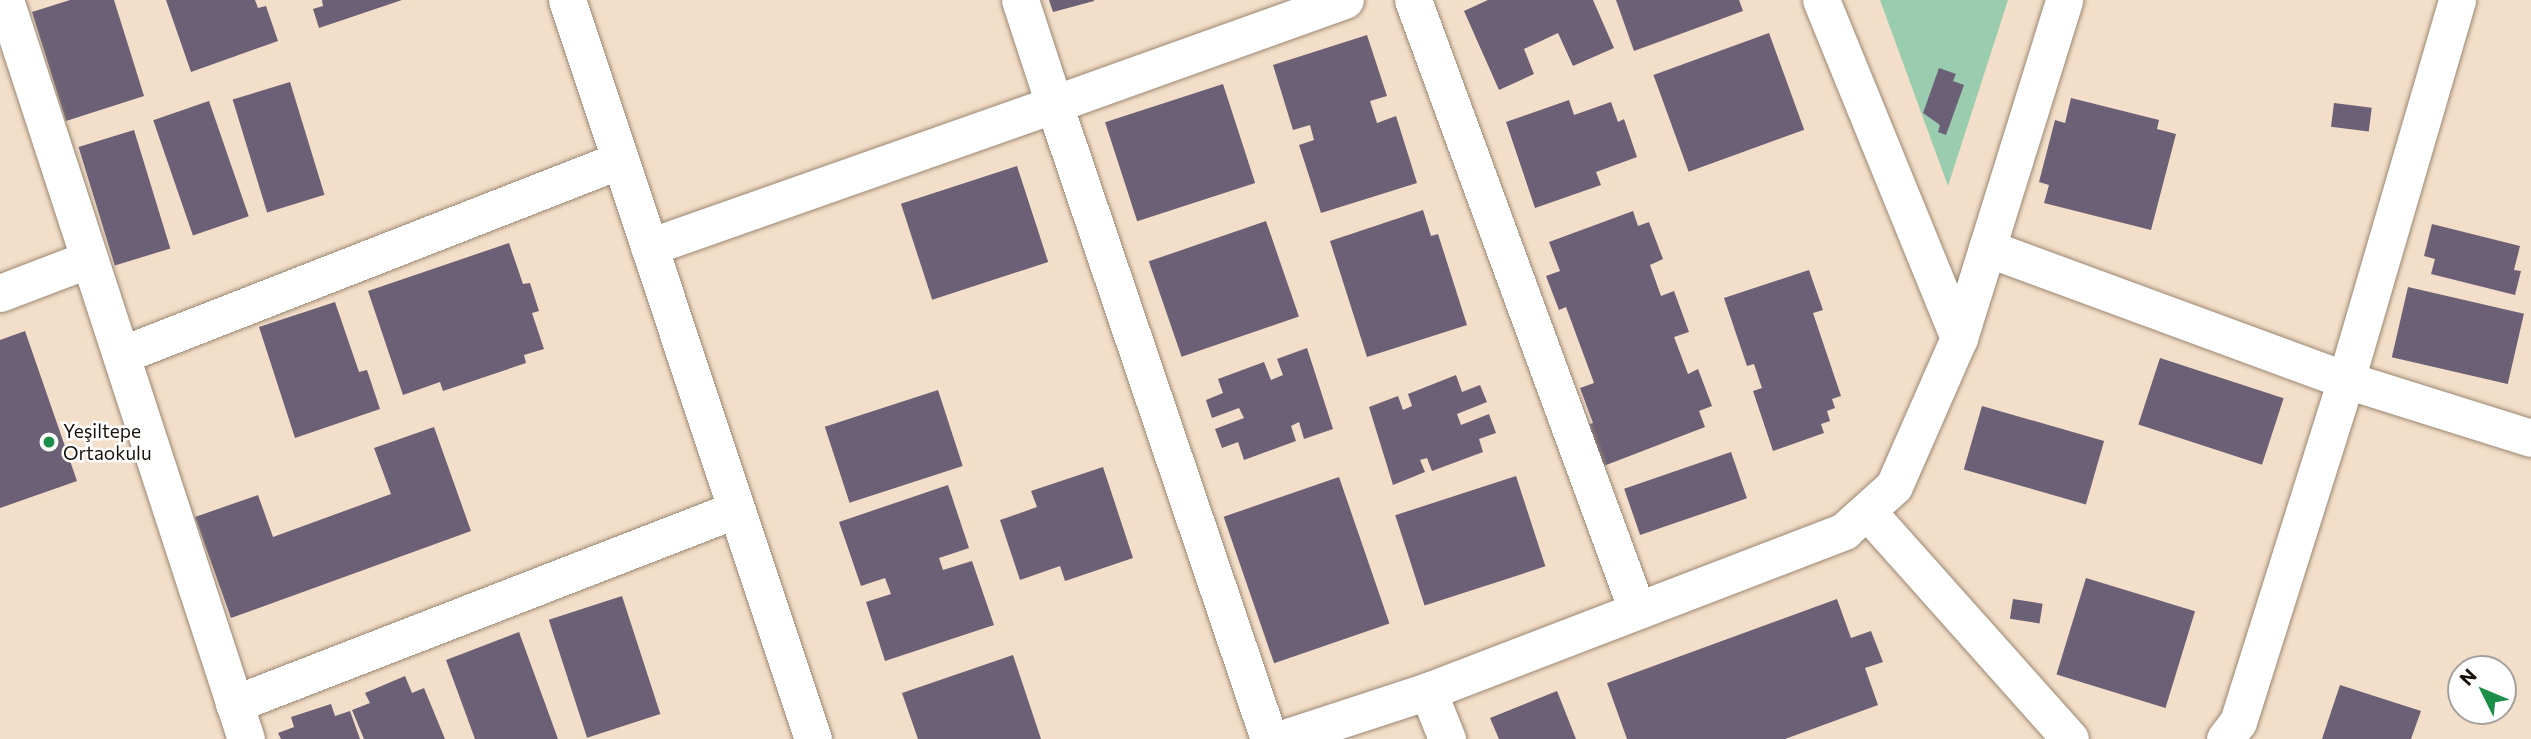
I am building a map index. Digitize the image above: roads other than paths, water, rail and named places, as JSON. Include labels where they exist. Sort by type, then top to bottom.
[{"type":"street","points":[[5,0],[246,739]]},
{"type":"street","points":[[567,0],[813,739]]},
{"type":"street","points":[[1020,0],[1269,739]]},
{"type":"street","points":[[649,247],[1345,0]]},
{"type":"street","points":[[1413,0],[1637,610]]},
{"type":"street","points":[[1821,0],[1959,338]]},
{"type":"street","points":[[1281,739],[1429,691],[1844,531],[1894,486],[1959,338],[2064,0]]},
{"type":"street","points":[[2225,739],[2238,722],[2346,380],[2457,0]]},
{"type":"street","points":[[121,355],[620,160]]},
{"type":"street","points":[[1987,248],[2346,380],[2531,438]]},
{"type":"street","points":[[0,293],[89,259]]},
{"type":"street","points":[[234,704],[737,509]]},
{"type":"street","points":[[1867,510],[2070,739]]},
{"type":"street","points":[[1429,691],[1447,739]]},
{"type":"place","name":"Yeşiltepe Ortaokulu","points":[[49,442]]}]
